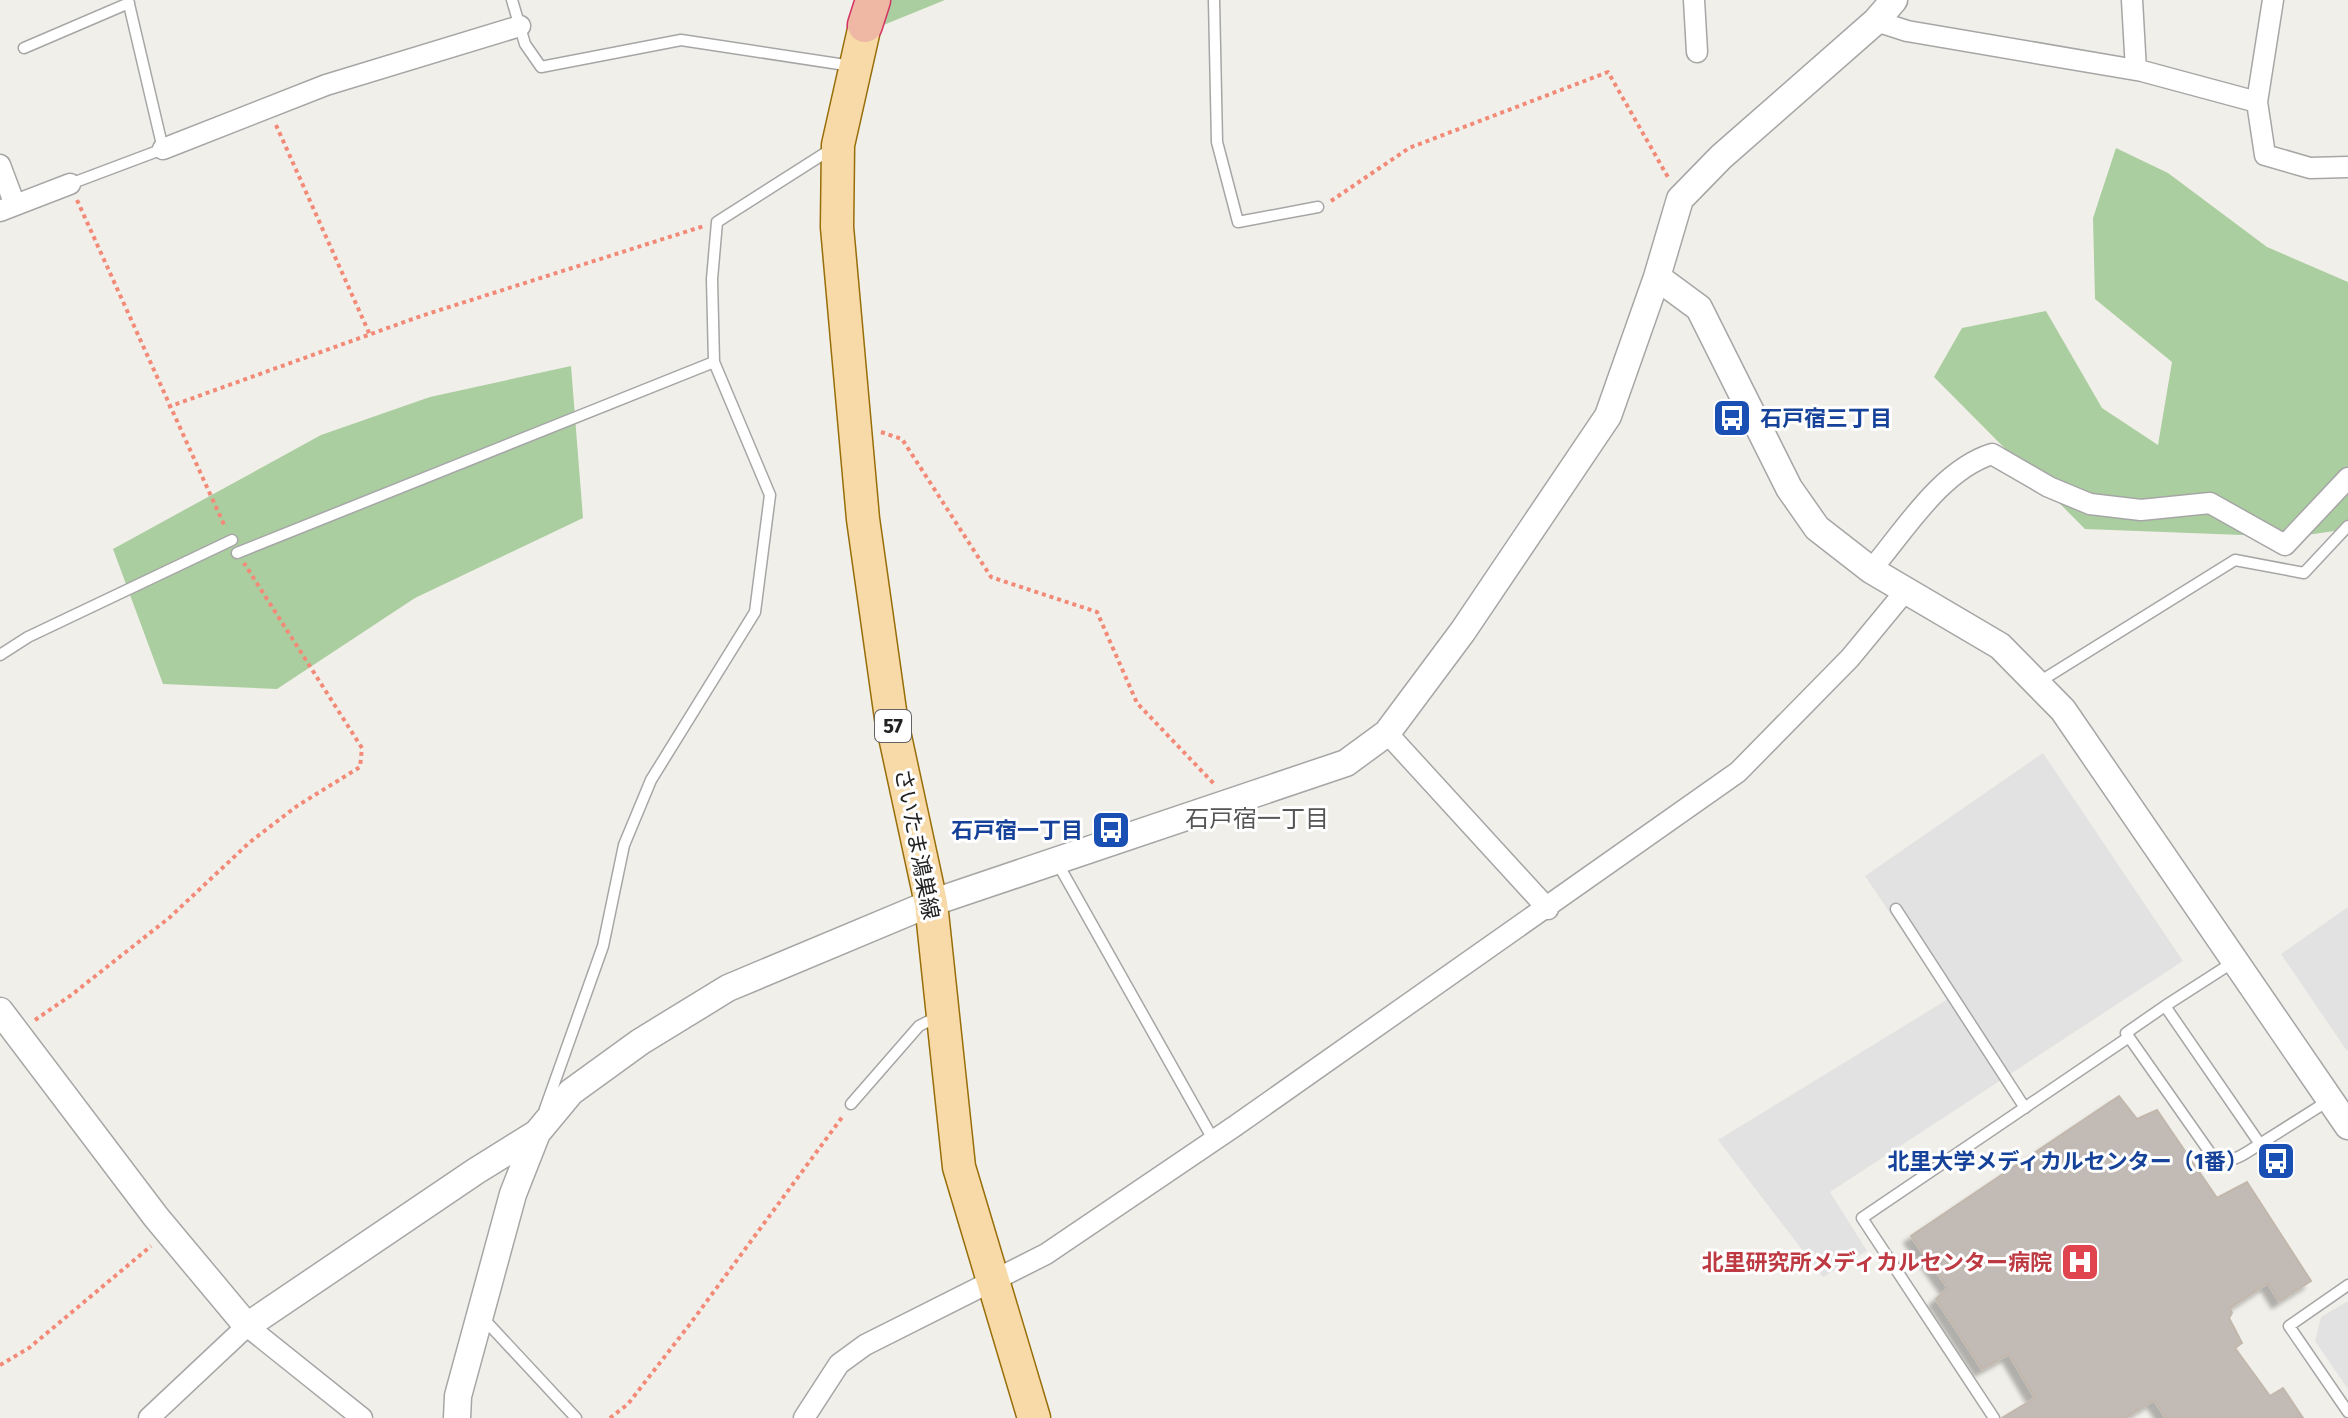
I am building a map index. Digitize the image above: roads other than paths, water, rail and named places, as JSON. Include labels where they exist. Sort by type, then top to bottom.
[{"type":"main road","name":"さいたま鴻巣線","points":[[866,8],[838,145],[837,227],[863,519],[891,718],[931,903],[959,1167],[1034,1418]]},
{"type":"street","points":[[1694,0],[1697,52]]},
{"type":"street","points":[[457,1418],[458,1396],[513,1194],[537,1133],[571,1092],[640,1042],[728,988],[931,903],[1346,763],[1387,733],[1463,631],[1608,416],[1657,277],[1680,199],[1721,157],[1876,21],[1894,0]]},
{"type":"street","points":[[2132,0],[2136,70]]},
{"type":"street","points":[[2273,0],[2257,102],[2265,155],[2310,168],[2348,167]]},
{"type":"street","points":[[1876,21],[1907,31],[2136,70],[2257,102]]},
{"type":"street","points":[[163,149],[326,85],[520,26]]},
{"type":"street","points":[[0,165],[8,208],[70,184]]},
{"type":"street","points":[[1657,277],[1699,308],[1789,488],[1817,528],[1871,570],[2000,646],[2063,710],[2348,1126]]},
{"type":"street","points":[[1871,570],[1950,478],[1973,459],[1992,454],[2049,487],[2090,504],[2141,510],[2210,503],[2285,545],[2348,478]]},
{"type":"street","points":[[804,1418],[839,1364],[865,1345],[1046,1254],[1548,909],[1738,772],[1813,699],[1907,589]]},
{"type":"street","points":[[1387,733],[1548,909]]},
{"type":"street","points":[[8,1022],[169,1232],[247,1326],[362,1418]]},
{"type":"street","points":[[149,1418],[247,1326],[537,1133]]},
{"type":"lane","points":[[512,0],[525,44],[541,67],[681,40],[854,66]]},
{"type":"lane","points":[[1214,0],[1217,142],[1238,222],[1318,207]]},
{"type":"lane","points":[[24,48],[128,2],[163,149],[70,184]]},
{"type":"lane","points":[[537,1133],[603,946],[624,845],[651,780],[755,612],[770,495],[714,362],[712,279],[717,222],[838,145]]},
{"type":"lane","points":[[237,553],[714,362]]},
{"type":"lane","points":[[2037,683],[2235,560],[2304,573],[2348,526]]},
{"type":"lane","points":[[0,655],[28,637],[232,540]]},
{"type":"lane","points":[[1056,860],[1214,1141]]},
{"type":"lane","points":[[1896,909],[2025,1108]]},
{"type":"lane","points":[[2235,961],[2126,1033],[2213,1157],[2221,1161],[2234,1160],[2330,1100]]},
{"type":"lane","points":[[2165,1006],[2260,1144]]},
{"type":"lane","points":[[851,1104],[919,1026],[942,1014]]},
{"type":"lane","points":[[1994,1418],[1862,1218],[2129,1037]]},
{"type":"lane","points":[[2348,1285],[2289,1326],[2348,1412]]},
{"type":"lane","points":[[481,1316],[576,1418]]},
{"type":"place","name":"石戸宿三丁目","points":[[1732,418]]},
{"type":"place","name":"石戸宿一丁目","points":[[1111,830]]},
{"type":"place","name":"北里大学メディカルセンター（1番）","points":[[2276,1161]]},
{"type":"place","name":"北里研究所メディカルセンター病院","points":[[2080,1262]]},
{"type":"district","name":"石戸宿一丁目","points":[[1257,819]]}]
